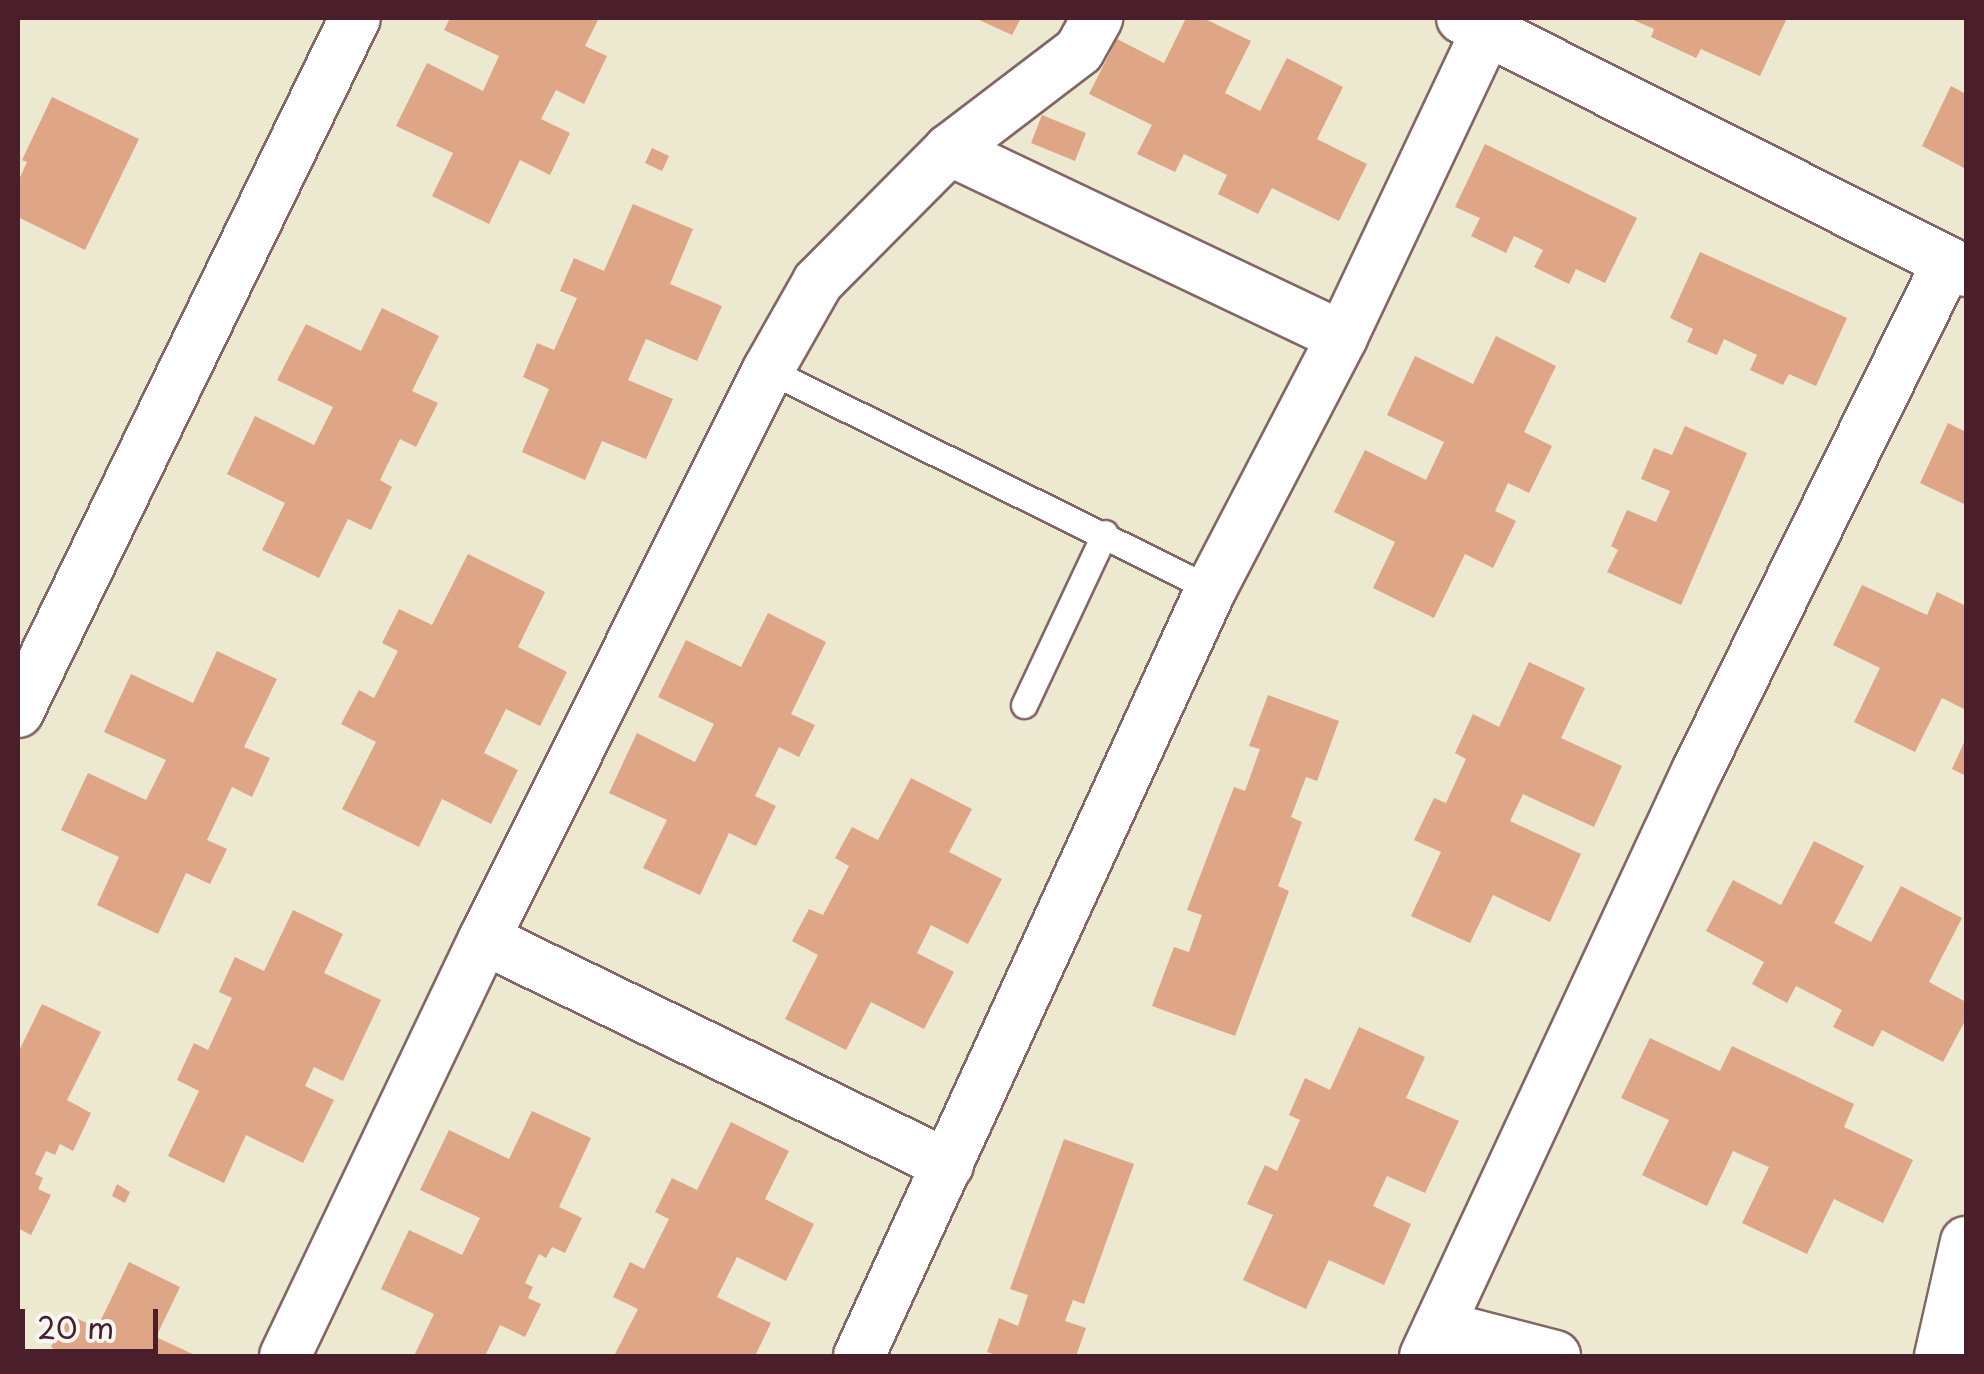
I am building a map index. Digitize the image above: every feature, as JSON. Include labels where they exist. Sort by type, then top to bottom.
[{"type":"street","points":[[18,712],[355,18]]},
{"type":"street","points":[[285,1356],[484,939],[768,370],[818,282],[948,150],[1079,52],[1097,18]]},
{"type":"street","points":[[859,1356],[1211,589],[1342,338],[1474,24],[1957,266],[1698,769],[1432,1341],[1555,1356]]},
{"type":"street","points":[[948,150],[1342,338]]},
{"type":"street","points":[[484,939],[948,1164]]},
{"type":"street","points":[[1940,1356],[1966,1242]]},
{"type":"lane","points":[[768,370],[1105,533],[1211,589]]},
{"type":"lane","points":[[1024,705],[1105,533]]},
{"type":"building","points":[[450,18],[599,18],[585,46],[607,56],[584,104],[556,90],[541,119],[570,133],[550,175],[520,160],[489,224],[432,196],[453,153],[396,126],[427,63],[483,91],[499,56],[444,30]]},
{"type":"building","points":[[975,18],[1021,18],[1012,35]]},
{"type":"building","points":[[1186,18],[1203,18],[1251,41],[1225,93],[1260,111],[1287,58],[1343,87],[1317,139],[1367,164],[1339,221],[1272,188],[1258,214],[1218,194],[1227,175],[1184,154],[1175,172],[1137,154],[1152,125],[1089,94],[1117,39],[1164,63]]},
{"type":"building","points":[[1629,18],[1787,18],[1760,76],[1701,49],[1696,58],[1651,37],[1654,29]]},
{"type":"building","points":[[1951,86],[1966,94],[1966,169],[1922,146]]},
{"type":"building","points":[[52,97],[139,139],[85,250],[18,217],[18,182],[27,162],[22,160]]},
{"type":"building","points":[[1042,115],[1086,133],[1075,161],[1031,143]]},
{"type":"building","points":[[1485,144],[1637,218],[1605,283],[1576,269],[1569,284],[1534,267],[1543,250],[1514,236],[1506,253],[1471,236],[1480,218],[1455,207]]},
{"type":"building","points":[[652,148],[669,156],[662,171],[645,163]]},
{"type":"building","points":[[633,204],[693,229],[670,284],[722,306],[697,361],[646,339],[628,380],[673,399],[646,459],[602,441],[585,480],[522,452],[549,389],[523,377],[537,343],[554,350],[577,298],[560,291],[574,258],[604,271]]},
{"type":"building","points":[[1700,252],[1847,318],[1816,386],[1789,374],[1783,385],[1750,370],[1757,355],[1724,339],[1717,355],[1687,342],[1693,329],[1670,318]]},
{"type":"building","points":[[382,308],[439,336],[412,391],[438,403],[416,447],[400,439],[380,480],[392,487],[371,530],[348,519],[319,578],[262,550],[285,503],[227,474],[255,416],[314,445],[333,407],[277,380],[306,324],[361,351]]},
{"type":"building","points":[[1496,336],[1556,366],[1524,432],[1552,446],[1529,493],[1508,483],[1495,511],[1516,521],[1493,568],[1465,554],[1434,618],[1373,588],[1395,542],[1334,512],[1365,450],[1426,480],[1444,442],[1387,415],[1415,356],[1473,384]]},
{"type":"building","points":[[1948,423],[1966,432],[1966,505],[1920,483]]},
{"type":"building","points":[[1685,426],[1747,453],[1681,605],[1607,572],[1618,550],[1611,546],[1627,510],[1656,522],[1670,491],[1641,479],[1654,448],[1672,455]]},
{"type":"building","points":[[468,554],[545,592],[518,647],[567,672],[540,726],[506,709],[484,753],[518,770],[491,824],[442,799],[419,847],[342,809],[376,742],[341,724],[359,690],[374,698],[398,651],[382,643],[399,609],[432,625]]},
{"type":"building","points":[[1862,585],[1927,615],[1937,592],[1966,606],[1966,710],[1942,698],[1915,752],[1854,722],[1880,668],[1833,645]]},
{"type":"building","points":[[768,613],[826,642],[791,714],[815,725],[799,757],[779,747],[755,796],[776,806],[756,846],[729,833],[700,895],[643,868],[667,820],[609,793],[637,733],[695,762],[714,724],[658,697],[686,640],[741,667]]},
{"type":"building","points":[[217,651],[277,679],[244,747],[270,758],[252,797],[232,787],[207,840],[227,849],[210,884],[186,873],[158,934],[97,905],[119,857],[61,830],[88,773],[146,800],[166,760],[104,732],[131,674],[193,703]]},
{"type":"building","points":[[1529,662],[1585,688],[1561,738],[1622,766],[1594,827],[1523,794],[1510,821],[1581,854],[1550,922],[1493,895],[1470,943],[1411,916],[1441,852],[1414,840],[1434,798],[1446,803],[1466,759],[1455,753],[1473,714],[1499,727]]},
{"type":"building","points":[[1268,695],[1339,721],[1317,781],[1306,777],[1291,817],[1302,822],[1278,886],[1289,891],[1235,1036],[1152,1006],[1174,947],[1189,952],[1202,915],[1187,910],[1234,787],[1245,791],[1260,749],[1249,746]]},
{"type":"building","points":[[1966,738],[1966,776],[1952,769]]},
{"type":"building","points":[[911,778],[972,809],[949,852],[1002,879],[968,944],[931,925],[917,953],[954,972],[924,1029],[871,1002],[846,1050],[785,1019],[818,955],[792,941],[809,909],[823,915],[849,866],[835,858],[852,827],[878,840]]},
{"type":"building","points":[[1814,841],[1864,866],[1834,923],[1871,942],[1901,886],[1962,918],[1929,982],[1966,1002],[1966,1019],[1943,1062],[1882,1030],[1873,1047],[1833,1027],[1842,1010],[1796,986],[1787,1003],[1752,984],[1764,962],[1706,931],[1733,880],[1781,905]]},
{"type":"building","points":[[293,910],[343,934],[324,973],[381,1000],[343,1081],[314,1067],[305,1086],[334,1100],[303,1163],[246,1135],[224,1183],[168,1156],[199,1091],[177,1080],[194,1043],[208,1050],[232,998],[219,992],[235,957],[264,971]]},
{"type":"building","points":[[42,1004],[101,1032],[67,1100],[91,1113],[73,1151],[60,1144],[55,1155],[46,1151],[35,1174],[43,1178],[38,1189],[51,1195],[31,1235],[18,1228],[18,1053]]},
{"type":"building","points":[[1359,1027],[1425,1057],[1406,1098],[1459,1121],[1425,1193],[1387,1176],[1373,1206],[1411,1224],[1384,1285],[1329,1260],[1306,1309],[1243,1280],[1273,1215],[1247,1204],[1265,1165],[1277,1171],[1300,1120],[1289,1115],[1305,1078],[1330,1090]]},
{"type":"building","points":[[1650,1038],[1720,1071],[1732,1046],[1854,1104],[1844,1127],[1913,1160],[1883,1223],[1834,1199],[1807,1254],[1742,1223],[1769,1167],[1733,1151],[1707,1206],[1642,1175],[1669,1120],[1621,1098]]},
{"type":"building","points":[[532,1111],[591,1138],[559,1207],[582,1218],[565,1253],[552,1247],[546,1258],[539,1254],[525,1283],[533,1287],[528,1298],[541,1304],[525,1337],[500,1325],[485,1356],[414,1356],[434,1314],[381,1289],[409,1230],[462,1255],[480,1218],[420,1190],[449,1130],[509,1159]]},
{"type":"building","points":[[731,1122],[789,1151],[765,1199],[814,1224],[786,1281],[737,1257],[717,1297],[771,1323],[755,1356],[614,1356],[638,1309],[613,1297],[630,1262],[644,1269],[669,1219],[655,1212],[672,1178],[697,1190]]},
{"type":"building","points":[[1064,1139],[1134,1164],[1084,1304],[1073,1300],[1065,1321],[1086,1328],[1076,1356],[999,1356],[987,1352],[999,1318],[1018,1326],[1028,1295],[1010,1289]]},
{"type":"building","points":[[117,1184],[130,1192],[125,1203],[112,1196]]},
{"type":"building","points":[[129,1262],[180,1287],[156,1337],[197,1356],[66,1356],[51,1347],[68,1314],[97,1328]]}]
